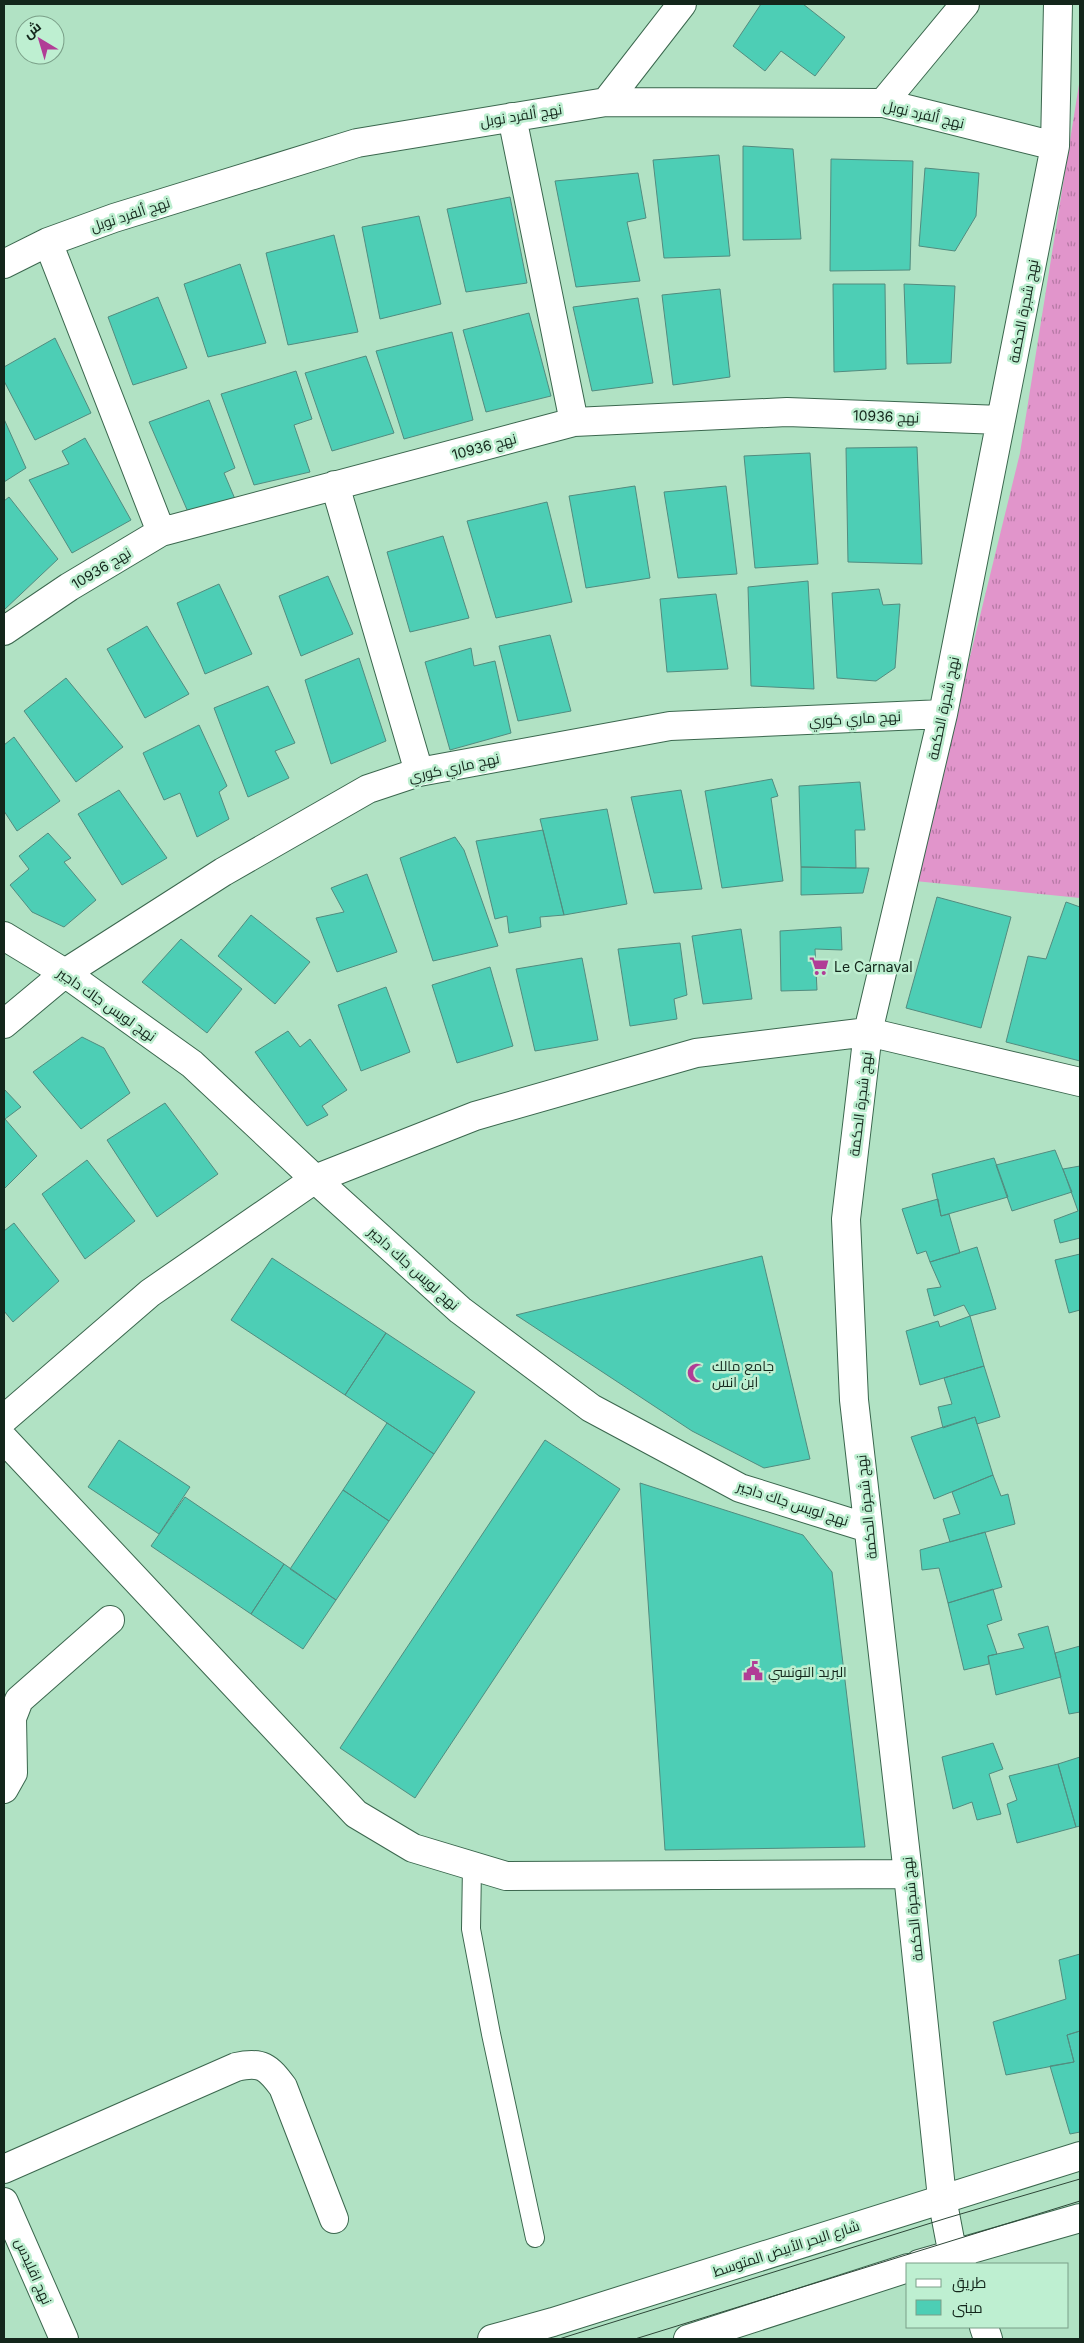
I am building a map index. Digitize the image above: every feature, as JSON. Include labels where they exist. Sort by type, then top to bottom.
[{"type":"street","points":[[606,102],[682,4]]},
{"type":"street","points":[[883,103],[965,4]]},
{"type":"street","name":"نهج شجرة الحكمة","points":[[959,2258],[950,2240],[944,2208],[854,1400],[846,1219],[868,1032],[943,714],[1055,146],[1060,30],[1058,4]]},
{"type":"street","name":"نهج ألفرد نوبل","points":[[4,264],[48,242],[114,218],[357,143],[606,102],[883,103],[1055,146]]},
{"type":"street","points":[[512,117],[574,422]]},
{"type":"street","points":[[48,242],[161,532]]},
{"type":"street","name":"نهج 10936","points":[[4,631],[68,587],[161,532],[574,422],[787,412],[1001,420]]},
{"type":"street","points":[[335,485],[419,772]]},
{"type":"street","name":"نهج ماري كوري","points":[[4,1024],[65,973],[284,836],[368,789],[419,772],[670,726],[943,714]]},
{"type":"street","name":"نهج لويس جاك داجير","points":[[4,936],[65,973],[192,1064],[315,1179],[460,1310],[591,1408],[740,1488],[868,1528]]},
{"type":"street","points":[[4,1419],[150,1293],[315,1179],[475,1116],[696,1054],[868,1032],[1080,1082]]},
{"type":"street","points":[[4,1439],[356,1814],[413,1848],[506,1876],[908,1874]]},
{"type":"street","points":[[4,1789],[13,1773],[12,1718],[19,1700],[110,1620]]},
{"type":"street","points":[[4,2169],[236,2067],[252,2063],[269,2069],[283,2087],[334,2219]]},
{"type":"street","name":"شارع البحر الأبيض المتوسط","points":[[492,2339],[944,2208],[1080,2156]]},
{"type":"street","name":"نهج اقليدس","points":[[4,2202],[64,2339]]},
{"type":"street","points":[[926,2263],[959,2258],[1080,2218]]},
{"type":"street","points":[[688,2339],[906,2269]]},
{"type":"lane","points":[[472,1866],[471,1929],[491,2034],[535,2238]]},
{"type":"green space","points":[[1080,78],[1080,898],[915,881],[1020,453]]},
{"type":"building","points":[[761,4],[803,4],[845,37],[815,76],[781,51],[765,71],[733,46]]},
{"type":"building","points":[[743,146],[793,149],[801,239],[743,240]]},
{"type":"building","points":[[719,155],[730,256],[664,258],[653,160]]},
{"type":"building","points":[[831,159],[913,161],[910,270],[830,271]]},
{"type":"building","points":[[925,168],[979,173],[976,216],[955,251],[919,246]]},
{"type":"building","points":[[638,173],[646,218],[627,222],[640,281],[576,287],[555,181]]},
{"type":"building","points":[[510,197],[527,283],[466,292],[447,209]]},
{"type":"building","points":[[419,216],[441,304],[380,319],[362,227]]},
{"type":"building","points":[[334,235],[358,332],[288,345],[266,253]]},
{"type":"building","points":[[240,264],[266,343],[208,357],[184,284]]},
{"type":"building","points":[[833,284],[885,284],[886,369],[834,372]]},
{"type":"building","points":[[904,284],[955,286],[951,363],[907,364]]},
{"type":"building","points":[[720,289],[730,377],[673,385],[662,295]]},
{"type":"building","points":[[158,297],[187,368],[133,385],[108,317]]},
{"type":"building","points":[[638,298],[653,383],[592,391],[573,307]]},
{"type":"building","points":[[529,313],[551,396],[486,412],[463,330]]},
{"type":"building","points":[[452,332],[473,420],[404,439],[376,351]]},
{"type":"building","points":[[55,338],[91,413],[35,440],[4,381],[4,367]]},
{"type":"building","points":[[366,356],[394,433],[332,451],[305,373]]},
{"type":"building","points":[[296,371],[312,419],[294,425],[310,472],[254,485],[221,394]]},
{"type":"building","points":[[209,400],[235,468],[224,473],[235,499],[188,512],[149,422]]},
{"type":"building","points":[[4,419],[26,468],[4,482]]},
{"type":"building","points":[[85,438],[131,520],[72,553],[29,480],[69,464],[62,451]]},
{"type":"building","points":[[917,447],[922,564],[848,562],[846,448]]},
{"type":"building","points":[[810,453],[818,564],[755,568],[744,456]]},
{"type":"building","points":[[635,486],[650,578],[586,588],[569,496]]},
{"type":"building","points":[[726,486],[737,574],[678,578],[664,492]]},
{"type":"building","points":[[9,497],[58,559],[4,610],[4,501]]},
{"type":"building","points":[[547,502],[572,602],[496,618],[467,521]]},
{"type":"building","points":[[443,536],[469,618],[410,632],[387,552]]},
{"type":"building","points":[[328,576],[353,634],[301,656],[279,596]]},
{"type":"building","points":[[808,581],[814,689],[751,686],[748,587]]},
{"type":"building","points":[[219,584],[252,654],[205,674],[177,603]]},
{"type":"building","points":[[879,589],[883,605],[900,604],[895,668],[876,681],[837,678],[832,593]]},
{"type":"building","points":[[716,594],[728,669],[667,672],[660,599]]},
{"type":"building","points":[[147,626],[189,694],[145,718],[107,649]]},
{"type":"building","points":[[550,635],[571,711],[518,721],[499,646]]},
{"type":"building","points":[[471,648],[474,666],[495,661],[511,733],[450,750],[425,662]]},
{"type":"building","points":[[359,658],[386,741],[331,764],[305,680]]},
{"type":"building","points":[[66,678],[123,747],[76,782],[24,711]]},
{"type":"building","points":[[268,686],[295,743],[275,751],[289,778],[248,797],[214,708]]},
{"type":"building","points":[[199,725],[227,786],[219,792],[229,819],[197,837],[180,793],[164,800],[143,753]]},
{"type":"building","points":[[14,737],[60,801],[17,831],[4,811],[4,745]]},
{"type":"building","points":[[772,779],[778,796],[771,798],[783,881],[722,888],[705,791]]},
{"type":"building","points":[[860,782],[865,830],[855,830],[856,868],[801,867],[799,786]]},
{"type":"building","points":[[119,790],[167,858],[122,885],[78,814]]},
{"type":"building","points":[[681,790],[702,889],[654,893],[631,797]]},
{"type":"building","points":[[607,809],[627,904],[564,915],[540,819]]},
{"type":"building","points":[[543,830],[564,915],[540,917],[541,927],[509,933],[507,916],[495,919],[476,841]]},
{"type":"building","points":[[48,833],[71,858],[64,862],[96,900],[64,927],[32,912],[10,885],[29,869],[19,856]]},
{"type":"building","points":[[455,837],[464,850],[498,946],[433,961],[400,858]]},
{"type":"building","points":[[801,867],[869,868],[863,893],[801,895]]},
{"type":"building","points":[[367,874],[397,952],[337,972],[316,918],[344,912],[331,888]]},
{"type":"building","points":[[937,897],[1011,917],[981,1028],[906,1008]]},
{"type":"building","points":[[1066,902],[1080,907],[1080,1061],[1006,1042],[1028,956],[1046,959]]},
{"type":"building","points":[[251,915],[310,962],[275,1004],[218,956]]},
{"type":"building","points":[[841,927],[842,950],[815,949],[817,990],[781,991],[780,931]]},
{"type":"building","points":[[741,929],[752,999],[703,1004],[692,936]]},
{"type":"building","points":[[181,939],[242,989],[207,1033],[142,982]]},
{"type":"building","points":[[680,943],[687,995],[674,999],[677,1019],[630,1026],[618,949]]},
{"type":"building","points":[[582,958],[598,1040],[535,1051],[516,969]]},
{"type":"building","points":[[490,967],[513,1046],[457,1063],[432,985]]},
{"type":"building","points":[[386,987],[410,1052],[361,1071],[338,1005]]},
{"type":"building","points":[[288,1031],[300,1047],[310,1039],[347,1090],[322,1106],[328,1115],[307,1126],[255,1052]]},
{"type":"building","points":[[82,1037],[104,1048],[130,1093],[81,1129],[33,1072]]},
{"type":"building","points":[[4,1089],[21,1107],[5,1119],[37,1156],[4,1189]]},
{"type":"building","points":[[165,1103],[218,1174],[157,1217],[107,1140]]},
{"type":"building","points":[[1055,1150],[1072,1192],[1012,1211],[996,1165]]},
{"type":"building","points":[[994,1158],[1008,1197],[941,1216],[932,1174]]},
{"type":"building","points":[[87,1160],[135,1221],[85,1259],[42,1194]]},
{"type":"building","points":[[1080,1166],[1080,1238],[1060,1243],[1054,1220],[1078,1211],[1063,1169]]},
{"type":"building","points":[[938,1199],[941,1216],[949,1214],[960,1253],[930,1262],[926,1251],[917,1254],[902,1209]]},
{"type":"building","points":[[14,1223],[59,1281],[13,1322],[4,1311],[4,1231]]},
{"type":"building","points":[[977,1247],[996,1309],[970,1316],[964,1305],[934,1316],[927,1289],[941,1287],[930,1262]]},
{"type":"building","points":[[1080,1254],[1080,1310],[1069,1313],[1055,1260]]},
{"type":"building","name":"جامع مالك ابن انس","points":[[762,1256],[810,1459],[764,1468],[692,1431],[516,1315]]},
{"type":"building","points":[[272,1258],[386,1333],[345,1395],[231,1320]]},
{"type":"building","points":[[970,1316],[984,1366],[920,1385],[906,1331],[938,1321],[940,1327]]},
{"type":"building","points":[[386,1333],[475,1392],[434,1454],[345,1395]]},
{"type":"building","points":[[984,1366],[1000,1417],[977,1424],[975,1417],[943,1428],[938,1407],[952,1404],[944,1378]]},
{"type":"building","points":[[975,1417],[993,1475],[934,1499],[911,1437]]},
{"type":"building","points":[[387,1423],[434,1454],[389,1521],[343,1490]]},
{"type":"building","points":[[119,1440],[190,1487],[159,1534],[88,1487]]},
{"type":"building","points":[[545,1440],[620,1489],[415,1798],[340,1748]]},
{"type":"building","points":[[993,1475],[1001,1496],[1008,1494],[1015,1524],[950,1542],[943,1519],[960,1514],[952,1492]]},
{"type":"building","points":[[640,1483],[803,1535],[832,1572],[865,1847],[665,1850]]},
{"type":"building","points":[[343,1490],[389,1521],[336,1600],[290,1569]]},
{"type":"building","points":[[185,1497],[284,1564],[251,1614],[151,1546]]},
{"type":"building","points":[[985,1532],[1002,1587],[948,1603],[939,1568],[922,1570],[920,1550]]},
{"type":"building","points":[[284,1564],[336,1600],[303,1649],[251,1614]]},
{"type":"building","points":[[993,1589],[1002,1620],[987,1625],[997,1654],[988,1656],[989,1664],[964,1670],[948,1603]]},
{"type":"building","points":[[1048,1626],[1061,1677],[996,1695],[988,1656],[1024,1648],[1018,1634]]},
{"type":"building","points":[[1080,1646],[1080,1712],[1069,1714],[1055,1653]]},
{"type":"building","points":[[993,1743],[1003,1769],[989,1774],[1001,1814],[977,1820],[972,1802],[953,1809],[942,1757]]},
{"type":"building","points":[[1080,1757],[1080,1826],[1076,1827],[1058,1764]]},
{"type":"building","points":[[1058,1764],[1076,1827],[1017,1843],[1007,1804],[1017,1800],[1009,1776]]},
{"type":"building","points":[[1080,1954],[1080,2031],[1067,2035],[1074,2062],[1006,2075],[993,2022],[1066,1999],[1059,1960]]},
{"type":"building","points":[[1080,2031],[1080,2132],[1070,2134],[1050,2066],[1074,2062],[1067,2035]]},
{"type":"tram line","points":[[559,2339],[947,2218],[1080,2179]]},
{"type":"tram line","points":[[635,2339],[1080,2201]]},
{"type":"place","name":"Le Carnaval","points":[[819,966]]},
{"type":"place","name":"جامع مالك ابن انس","points":[[697,1373]]},
{"type":"place","name":"البريد التونسي","points":[[753,1671]]}]
